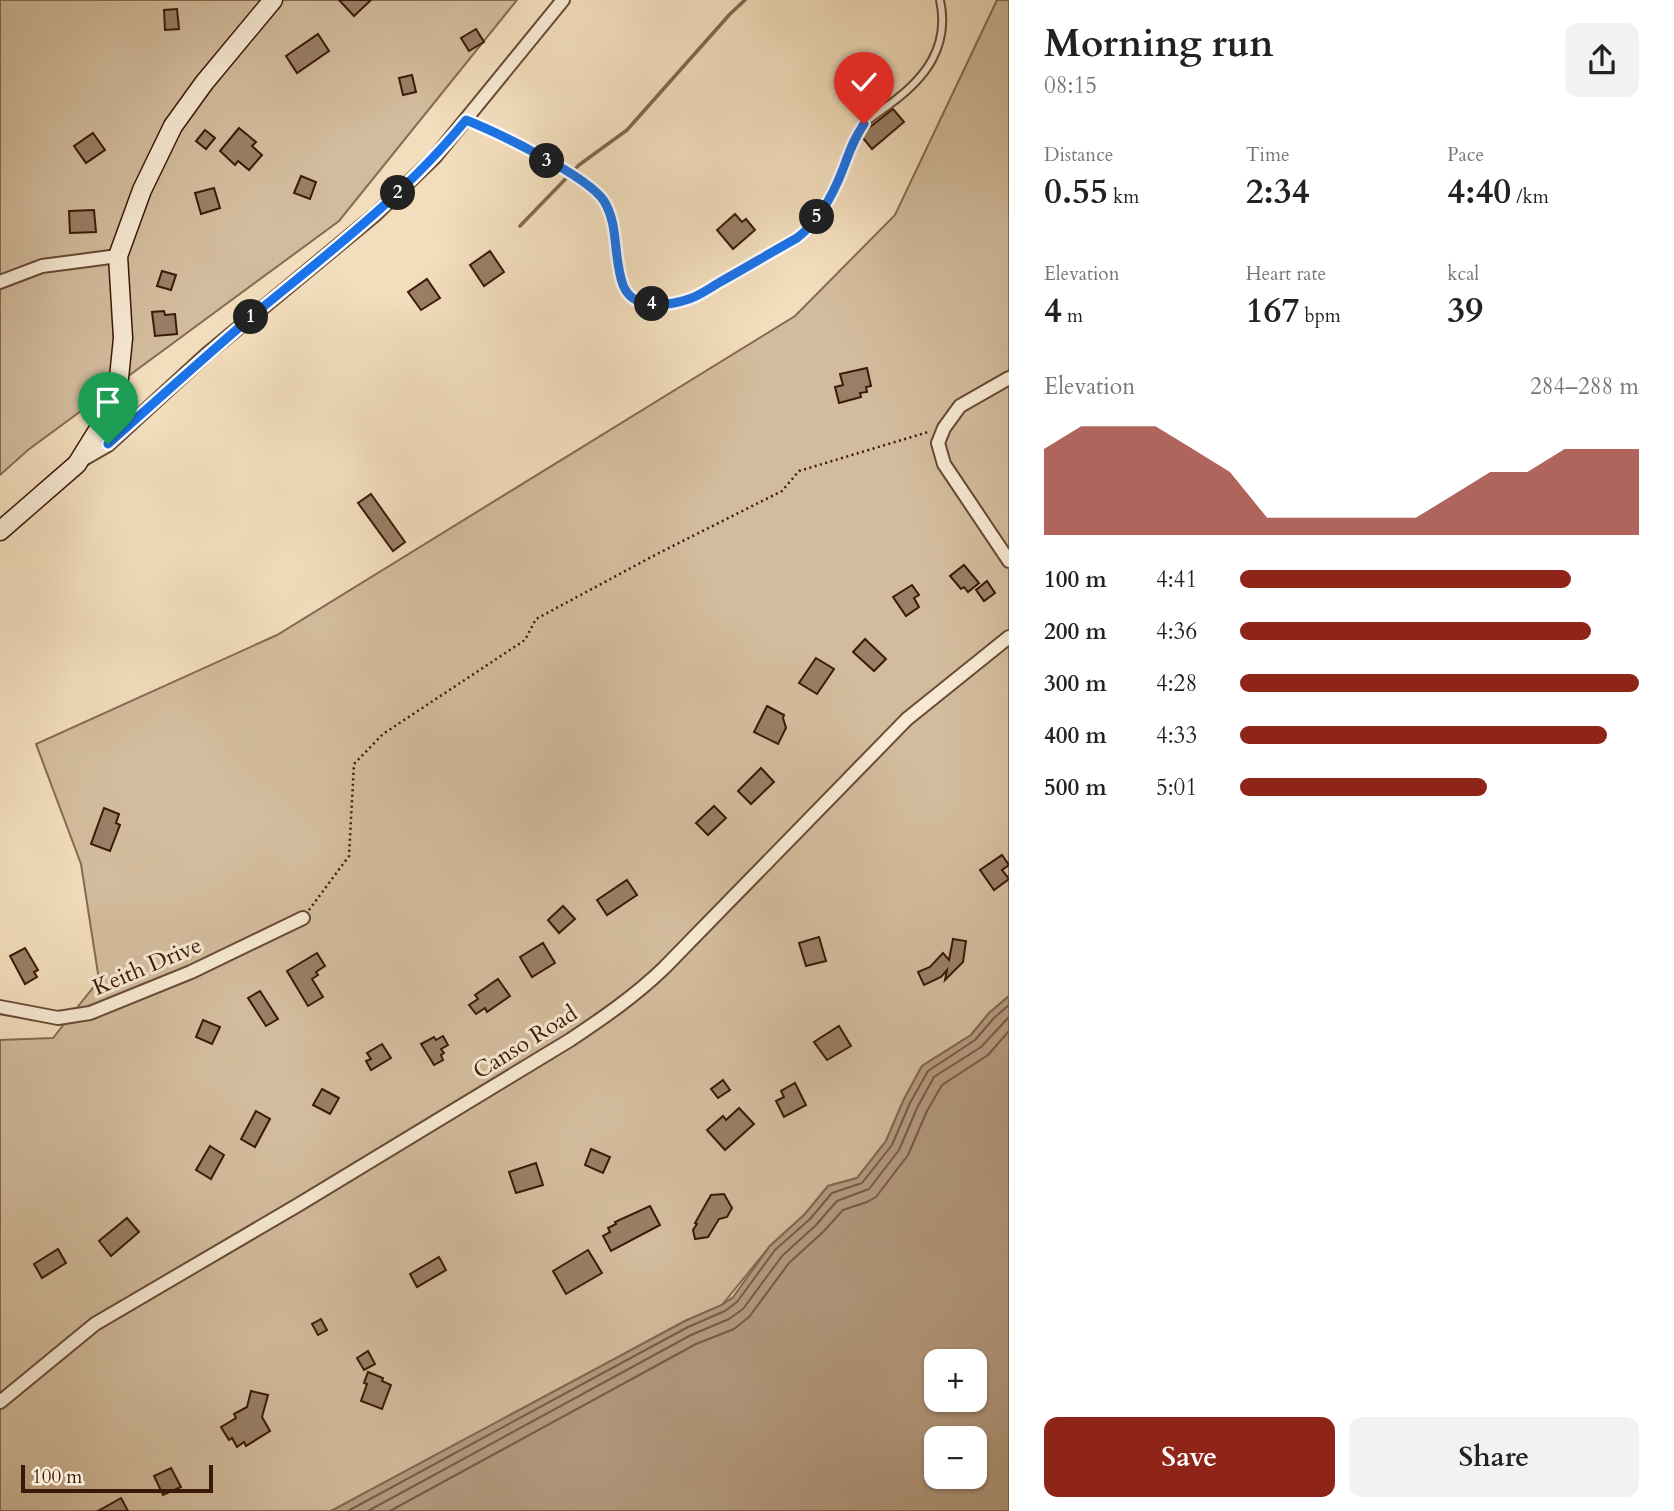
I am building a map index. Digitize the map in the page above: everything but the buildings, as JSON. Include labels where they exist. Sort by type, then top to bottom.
[{"type":"street","points":[[77,464],[103,422],[119,378],[123,338],[118,256],[142,190],[173,126],[204,83],[274,0]]},
{"type":"street","points":[[0,531],[77,464],[108,444],[207,354],[376,214],[435,157],[563,0]]},
{"type":"street","points":[[0,282],[43,266],[118,256]]},
{"type":"street","points":[[1009,378],[960,407],[944,428],[938,443],[944,464],[1009,561]]},
{"type":"street","name":"Canso Road","points":[[0,1402],[95,1324],[570,1040],[645,987],[907,719],[1009,637]]},
{"type":"street","name":"Keith Drive","points":[[0,1007],[58,1018],[90,1013],[191,972],[303,918]]},
{"type":"lane","points":[[466,120],[527,149],[594,191],[609,213],[624,287],[633,298],[646,304],[665,305],[691,299],[797,238],[811,227],[842,173],[854,137],[864,124],[909,90],[925,72],[938,49],[944,18],[940,0]]},
{"type":"path","points":[[303,918],[349,856],[354,764],[383,734],[525,640],[536,620],[655,555],[782,491],[799,471],[929,432]]},
{"type":"shaded area","points":[[0,0],[517,0],[339,221],[28,450],[0,475]]},
{"type":"shaded area","points":[[997,0],[1009,0],[1009,996],[989,1013],[971,1035],[922,1066],[886,1141],[857,1178],[828,1186],[805,1214],[770,1246],[722,1305],[685,1321],[359,1498],[331,1511],[0,1511],[0,1040],[53,1038],[99,980],[81,864],[36,744],[277,635],[795,316],[895,215]]},
{"type":"water","points":[[1009,996],[1009,1511],[331,1511],[733,1297],[770,1246],[805,1214],[828,1186],[857,1178],[886,1141],[922,1066],[971,1035],[989,1013]]},
{"type":"waterway","points":[[520,226],[579,165],[627,130],[745,0]]},
{"type":"route","points":[[108,444],[207,354],[376,214],[435,157],[466,120],[527,149],[594,191],[609,213],[624,287],[633,298],[646,304],[665,305],[691,299],[797,238],[811,227],[842,173],[854,137],[864,124]]}]
